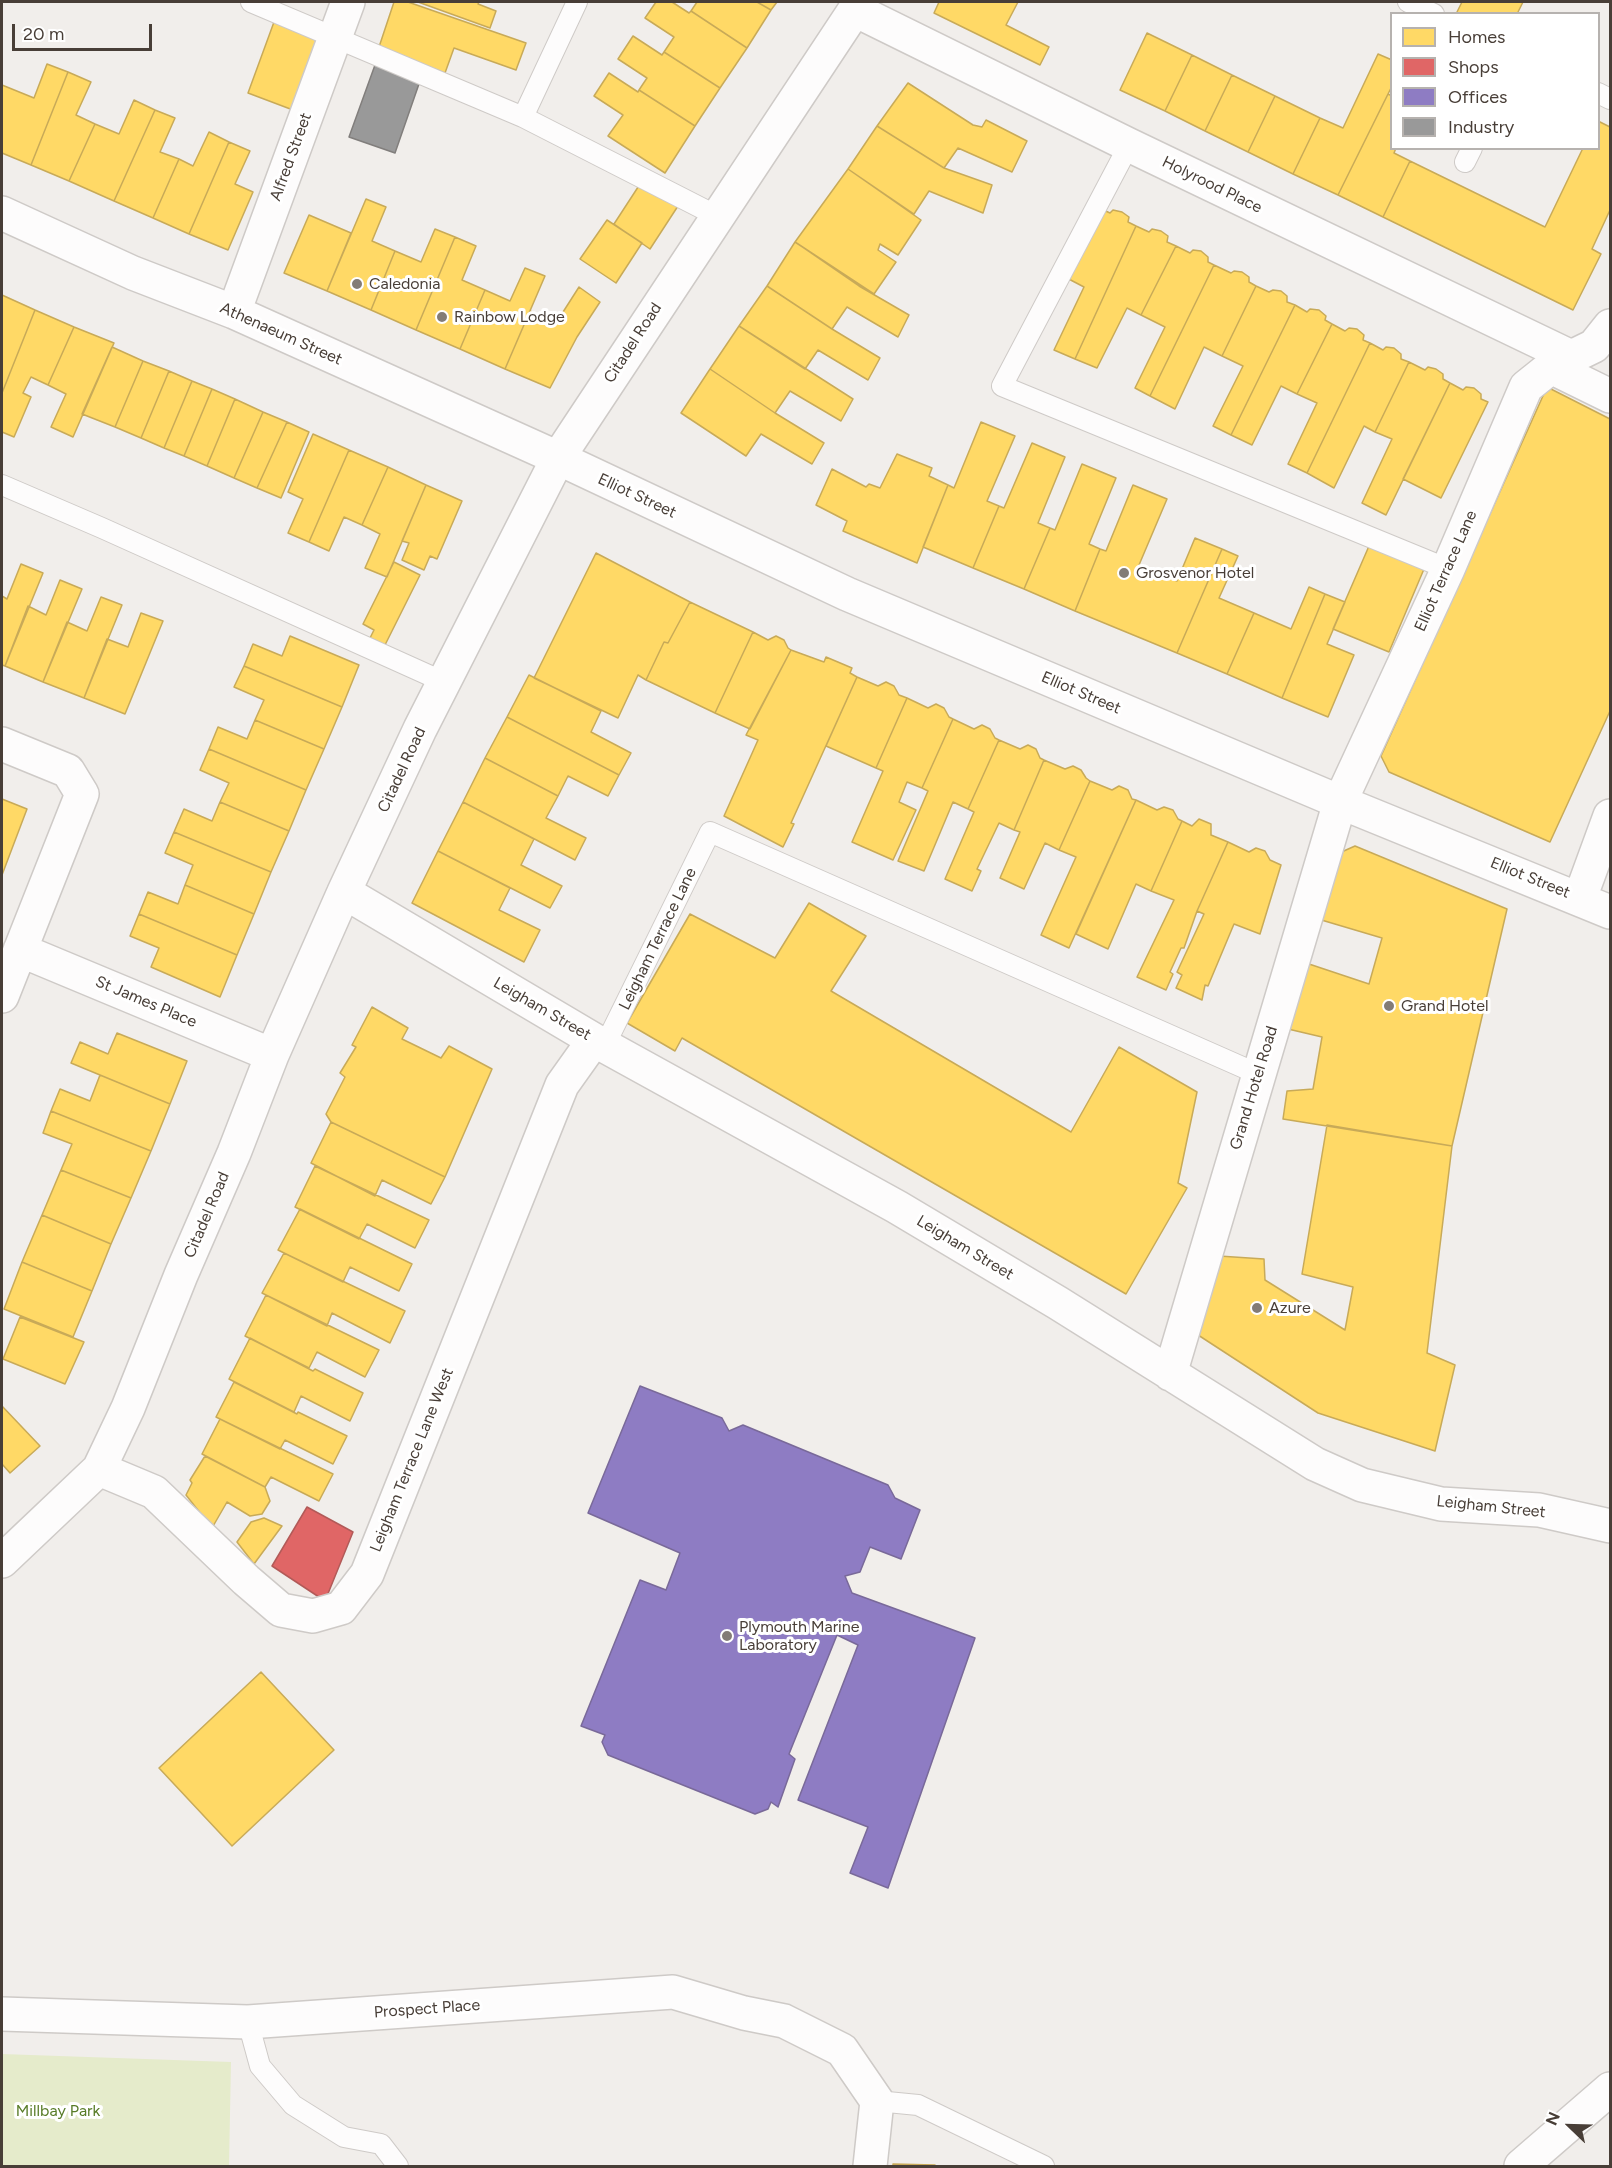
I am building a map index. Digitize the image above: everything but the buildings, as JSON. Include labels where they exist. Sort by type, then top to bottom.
[{"type":"street","name":"Alfred Street","points":[[234,312],[348,2]]},
{"type":"street","name":"Holyrood Place","points":[[858,6],[1129,146],[1561,362],[1611,396]]},
{"type":"street","name":"Citadel Road","points":[[2,1561],[99,1469],[128,1408],[181,1275],[234,1153],[272,1055],[344,892],[420,729],[558,458],[858,6]]},
{"type":"street","name":"Athenaeum Street","points":[[2,213],[133,273],[234,312],[558,458]]},
{"type":"street","name":"Elliot Terrace Lane","points":[[1340,802],[1448,569],[1526,387],[1561,362],[1594,346],[1611,326]]},
{"type":"street","name":"Elliot Street","points":[[558,458],[847,594],[1340,802],[1611,912]]},
{"type":"street","points":[[2,744],[68,771],[82,794],[2,996]]},
{"type":"street","name":"Grand Hotel Road","points":[[1170,1374],[1340,802]]},
{"type":"street","points":[[1580,898],[1611,816]]},
{"type":"street","name":"Leigham Street","points":[[344,892],[600,1042],[897,1207],[1068,1309],[1315,1464],[1362,1485],[1441,1504],[1539,1510],[1611,1526]]},
{"type":"street","name":"St James Place","points":[[20,950],[272,1055]]},
{"type":"street","name":"Leigham Terrace Lane West","points":[[99,1469],[154,1492],[246,1580],[281,1610],[313,1616],[341,1608],[366,1574],[562,1085],[600,1042]]},
{"type":"street","name":"Prospect Place","points":[[2,2014],[248,2022],[673,1992],[744,2013],[784,2021],[842,2050],[877,2101]]},
{"type":"street","points":[[1521,2166],[1611,2089]]},
{"type":"street","points":[[870,2166],[877,2101]]},
{"type":"lane","points":[[251,2],[523,117],[717,216]]},
{"type":"lane","points":[[523,117],[577,2]]},
{"type":"lane","points":[[1408,2],[1430,12]]},
{"type":"lane","points":[[1129,146],[1002,386],[1448,569]]},
{"type":"lane","points":[[2,485],[444,682]]},
{"type":"lane","name":"Leigham Terrace Lane","points":[[600,1042],[710,832],[1258,1074]]},
{"type":"lane","points":[[248,2022],[260,2066],[293,2105],[344,2137],[381,2144],[398,2166]]},
{"type":"lane","points":[[877,2101],[918,2105],[1044,2166]]},
{"type":"green space","name":"Millbay Park","points":[[2,2054],[231,2062],[229,2166],[2,2166]]},
{"type":"place","name":"Caledonia","points":[[357,284]]},
{"type":"place","name":"Rainbow Lodge","points":[[442,317]]},
{"type":"place","name":"Grosvenor Hotel","points":[[1124,573]]},
{"type":"place","name":"Grand Hotel","points":[[1389,1006]]},
{"type":"place","name":"Azure","points":[[1257,1308]]},
{"type":"place","name":"Plymouth Marine Laboratory","points":[[727,1636]]}]
